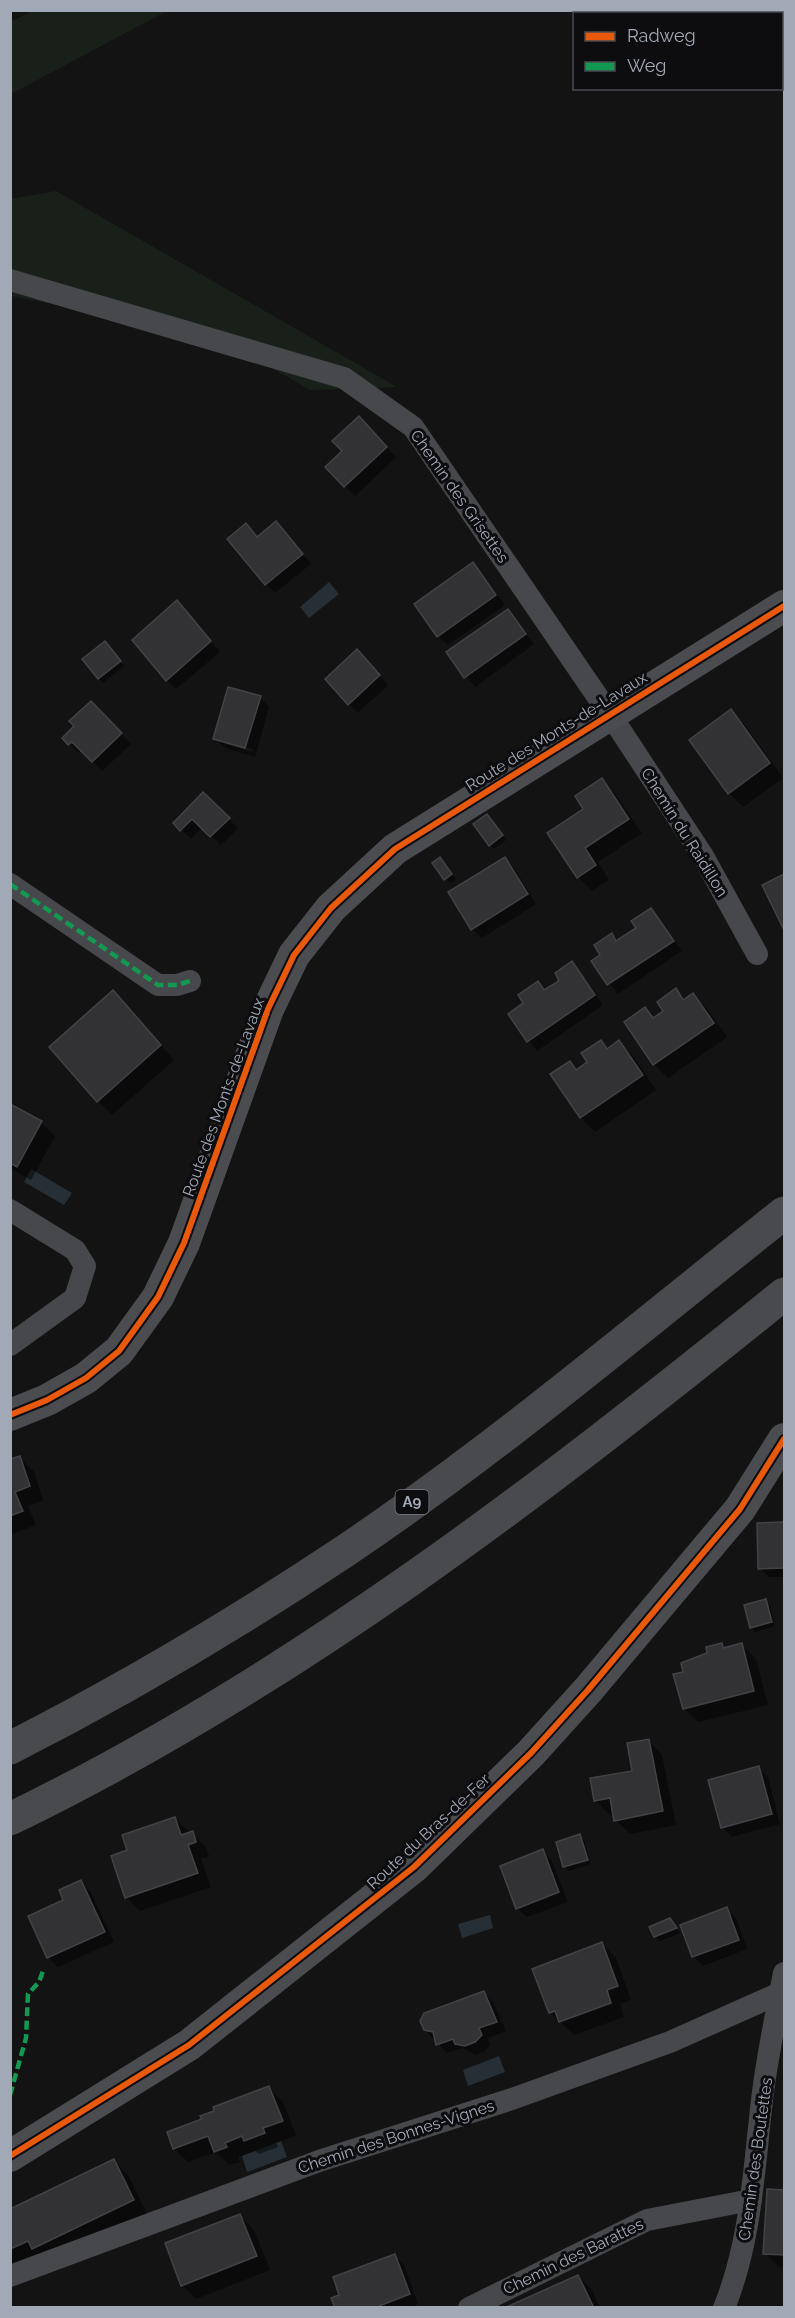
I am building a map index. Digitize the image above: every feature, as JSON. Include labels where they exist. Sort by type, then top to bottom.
[{"type":"highway","name":"A9","points":[[10,1748],[212,1637],[347,1550],[484,1449],[784,1213]]},
{"type":"highway","points":[[10,1819],[109,1768],[232,1698],[417,1577],[610,1434],[784,1294]]},
{"type":"street","name":"Chemin des Grisettes","points":[[10,280],[344,378],[413,427],[609,713]]},
{"type":"street","name":"Route des Monts-de-Lavaux","points":[[10,1414],[47,1400],[86,1378],[119,1351],[158,1297],[184,1244],[268,1009],[294,955],[331,908],[395,849],[609,713],[784,606]]},
{"type":"street","name":"Chemin du Raidillon","points":[[609,713],[703,856],[757,954]]},
{"type":"street","points":[[10,884],[158,985],[177,985],[190,981]]},
{"type":"street","points":[[10,1210],[75,1250],[85,1266],[75,1298],[10,1345]]},
{"type":"street","name":"Route du Bras-de-Fer","points":[[10,2156],[189,2045],[414,1867],[531,1753],[588,1690],[740,1509],[784,1439]]},
{"type":"street","name":"Chemin des Boutettes","points":[[724,2307],[738,2275],[751,2200],[763,2096],[782,1983]]},
{"type":"street","name":"Chemin des Bonnes-Vignes","points":[[10,2276],[319,2161],[512,2099],[670,2042],[782,1983]]},
{"type":"street","name":"Chemin des Barattes","points":[[469,2307],[647,2220],[751,2200]]},
{"type":"shaded area","points":[[32,11],[167,11],[11,94],[11,22]]},
{"type":"shaded area","points":[[56,191],[397,387],[310,390],[219,337],[11,296],[11,199]]},
{"type":"shaded area","points":[[329,582],[339,594],[309,618],[300,607]]},
{"type":"shaded area","points":[[31,1169],[72,1193],[64,1205],[24,1182]]},
{"type":"shaded area","points":[[490,1915],[493,1928],[462,1938],[458,1924]]},
{"type":"shaded area","points":[[499,2056],[505,2072],[468,2086],[463,2070]]},
{"type":"shaded area","points":[[281,2141],[287,2157],[247,2172],[242,2156]]},
{"type":"building","points":[[359,416],[387,447],[344,487],[325,467],[342,451],[332,441]]},
{"type":"building","points":[[276,521],[303,554],[265,585],[227,539],[246,523],[257,537]]},
{"type":"building","points":[[473,562],[496,595],[437,637],[414,604]]},
{"type":"building","points":[[177,600],[211,641],[166,681],[132,640]]},
{"type":"building","points":[[508,609],[526,634],[464,678],[446,652]]},
{"type":"building","points":[[105,641],[121,661],[98,679],[82,659]]},
{"type":"building","points":[[357,649],[380,675],[348,705],[325,679]]},
{"type":"building","points":[[228,687],[261,696],[245,748],[213,739]]},
{"type":"building","points":[[91,701],[122,733],[92,762],[72,742],[68,745],[62,738],[74,726],[69,721]]},
{"type":"building","points":[[731,709],[770,763],[728,794],[689,740]]},
{"type":"building","points":[[602,778],[629,819],[585,848],[596,865],[577,878],[547,833],[583,809],[575,796]]},
{"type":"building","points":[[203,792],[230,818],[210,837],[192,819],[180,831],[173,823]]},
{"type":"building","points":[[487,814],[503,835],[489,846],[473,824]]},
{"type":"building","points":[[440,857],[452,874],[444,880],[432,863]]},
{"type":"building","points":[[505,857],[528,894],[471,930],[448,892]]},
{"type":"building","points":[[784,874],[784,927],[783,928],[762,885]]},
{"type":"building","points":[[651,908],[674,941],[607,985],[591,961],[600,955],[594,945],[612,933],[616,941],[636,928],[631,921]]},
{"type":"building","points":[[572,961],[595,995],[527,1042],[508,1014],[523,1003],[518,995],[538,981],[544,990],[559,981],[555,973]]},
{"type":"building","points":[[676,988],[683,1000],[693,993],[714,1023],[653,1065],[624,1022],[645,1007],[653,1018],[663,1011],[657,1002]]},
{"type":"building","points":[[113,990],[161,1045],[97,1102],[49,1047]]},
{"type":"building","points":[[601,1040],[607,1049],[619,1040],[643,1075],[580,1118],[550,1074],[570,1061],[576,1070],[587,1062],[581,1053]]},
{"type":"building","points":[[10,1104],[42,1121],[17,1167],[10,1163]]},
{"type":"building","points":[[20,1456],[30,1486],[15,1492],[23,1511],[10,1516],[10,1459]]},
{"type":"building","points":[[784,1522],[784,1568],[758,1569],[757,1523]]},
{"type":"building","points":[[766,1599],[772,1622],[750,1628],[744,1605]]},
{"type":"building","points":[[722,1643],[723,1648],[742,1643],[754,1691],[683,1709],[673,1674],[683,1672],[681,1663],[707,1653],[706,1647]]},
{"type":"building","points":[[649,1739],[663,1811],[614,1821],[610,1798],[594,1801],[590,1778],[632,1771],[627,1743]]},
{"type":"building","points":[[759,1766],[772,1814],[721,1828],[708,1780]]},
{"type":"building","points":[[175,1817],[181,1835],[193,1831],[196,1842],[188,1845],[198,1873],[125,1898],[111,1856],[127,1850],[122,1835]]},
{"type":"building","points":[[580,1834],[588,1860],[563,1867],[556,1842]]},
{"type":"building","points":[[543,1849],[559,1892],[516,1909],[500,1866]]},
{"type":"building","points":[[81,1880],[105,1932],[47,1958],[28,1916],[63,1900],[59,1890]]},
{"type":"building","points":[[727,1907],[739,1940],[692,1957],[680,1925]]},
{"type":"building","points":[[670,1918],[677,1928],[654,1937],[649,1927]]},
{"type":"building","points":[[602,1942],[618,1986],[607,1990],[611,2003],[559,2022],[555,2011],[549,2013],[532,1969]]},
{"type":"building","points":[[484,1991],[497,2022],[479,2028],[482,2035],[475,2042],[465,2046],[455,2044],[453,2039],[436,2045],[433,2032],[424,2030],[420,2021],[424,2013]]},
{"type":"building","points":[[269,2086],[283,2121],[263,2128],[265,2133],[244,2141],[242,2136],[225,2143],[227,2147],[214,2152],[208,2136],[173,2149],[167,2132],[202,2119],[200,2116],[214,2111],[213,2107]]},
{"type":"building","points":[[114,2159],[134,2200],[32,2249],[28,2241],[10,2249],[10,2209]]},
{"type":"building","points":[[767,2189],[784,2190],[784,2255],[763,2254]]},
{"type":"building","points":[[240,2214],[257,2256],[181,2286],[165,2243]]},
{"type":"building","points":[[395,2254],[410,2294],[374,2308],[335,2308],[331,2298],[339,2295],[333,2277]]},
{"type":"building","points":[[578,2275],[594,2308],[504,2308]]},
{"type":"marked path","points":[[10,884],[158,985],[177,985],[190,981]]},
{"type":"marked path","points":[[10,2095],[26,2038],[28,1994],[39,1982],[44,1968]]},
{"type":"cycle path","points":[[10,1415],[47,1400],[86,1378],[119,1351],[158,1297],[184,1243],[268,1009],[294,955],[331,908],[395,849],[784,606]]},
{"type":"cycle path","points":[[10,2156],[189,2045],[414,1867],[531,1753],[588,1690],[740,1509],[784,1439]]}]
